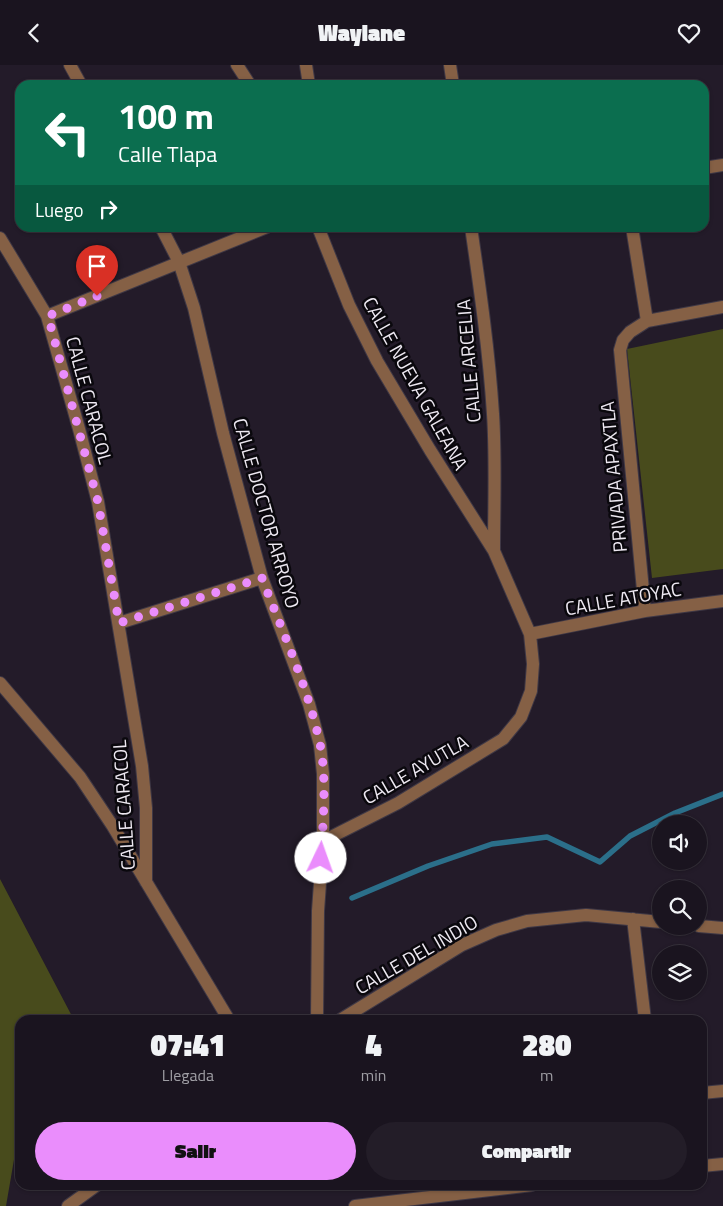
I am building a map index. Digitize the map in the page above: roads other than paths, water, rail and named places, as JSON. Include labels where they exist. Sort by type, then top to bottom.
[{"type":"street","points":[[70,65],[78,80]]},
{"type":"street","points":[[237,65],[247,80]]},
{"type":"street","points":[[306,65],[308,80]]},
{"type":"street","points":[[450,65],[452,80]]},
{"type":"street","points":[[709,167],[723,165]]},
{"type":"street","name":"CALLE DOCTOR ARROYO","points":[[164,232],[179,263],[194,308],[223,433],[262,578],[309,704],[320,745],[323,774],[322,841]]},
{"type":"street","points":[[48,316],[255,232]]},
{"type":"street","name":"CALLE NUEVA GALEANA","points":[[320,232],[349,305],[377,361],[430,450],[494,551]]},
{"type":"street","name":"CALLE ARCELIA","points":[[473,232],[493,415],[494,551]]},
{"type":"street","points":[[633,232],[647,321],[723,307]]},
{"type":"street","name":"CALLE CARACOL","points":[[0,238],[48,316],[98,502],[142,767],[146,808],[146,882]]},
{"type":"street","name":"PRIVADA APAXTLA","points":[[645,611],[620,350],[622,340],[630,332],[647,321]]},
{"type":"street","name":"CALLE AYUTLA","points":[[322,841],[398,803],[503,739],[521,717],[532,691],[533,664],[530,634],[494,551]]},
{"type":"street","points":[[119,623],[262,578]]},
{"type":"street","name":"CALLE ATOYAC","points":[[530,634],[645,611],[723,601]]},
{"type":"street","points":[[0,683],[80,777],[112,825],[226,1015]]},
{"type":"street","points":[[317,1015],[318,911],[322,841]]},
{"type":"street","name":"CALLE DEL INDIO","points":[[348,1015],[462,945],[496,930],[528,921],[586,915],[652,921]]},
{"type":"street","points":[[633,919],[644,1015]]},
{"type":"street","points":[[707,927],[723,928]]},
{"type":"street","points":[[707,1093],[723,1091]]},
{"type":"street","points":[[707,1166],[723,1164]]},
{"type":"street","points":[[68,1206],[90,1190]]},
{"type":"street","points":[[355,1206],[490,1190]]},
{"type":"waterway","points":[[352,898],[428,866],[492,844],[547,837],[600,862],[630,836],[675,813],[723,794]]}]
